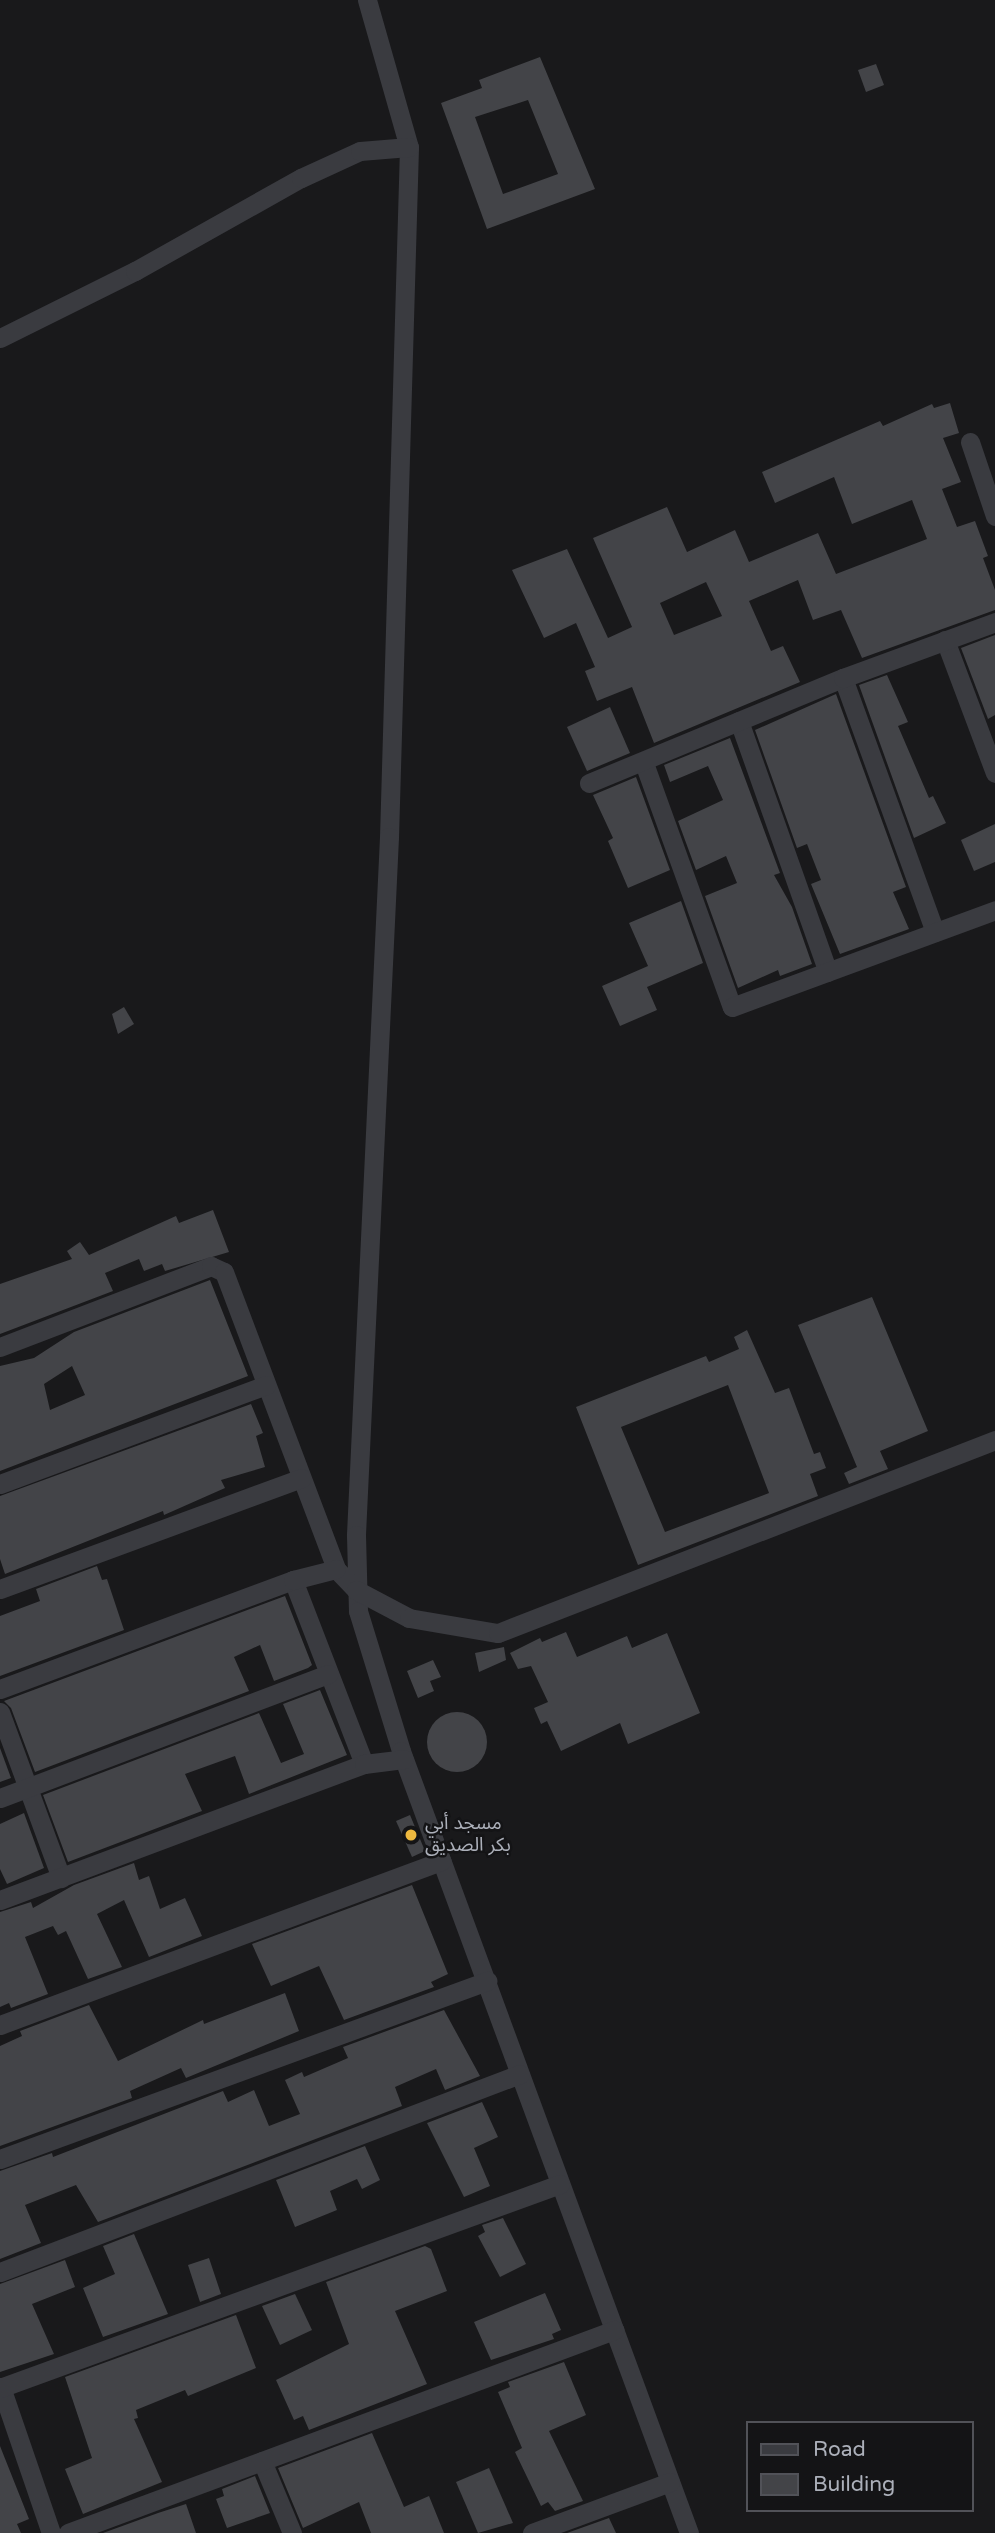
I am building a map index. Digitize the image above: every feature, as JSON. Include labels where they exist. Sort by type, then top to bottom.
[{"type":"street","points":[[367,0],[409,147],[390,824],[356,1590],[367,1651],[404,1759],[689,2533]]},
{"type":"street","points":[[0,338],[135,271],[302,178],[360,151],[409,147]]},
{"type":"street","points":[[970,442],[995,516]]},
{"type":"street","points":[[589,783],[644,763],[843,678],[995,622]]},
{"type":"street","points":[[946,640],[995,773]]},
{"type":"street","points":[[843,678],[935,932]]},
{"type":"street","points":[[739,721],[828,972]]},
{"type":"street","points":[[644,763],[732,1007],[995,910]]},
{"type":"street","points":[[0,1347],[211,1266],[223,1272],[337,1569],[356,1590],[409,1618],[498,1633],[995,1440]]},
{"type":"street","points":[[0,1484],[266,1385]]},
{"type":"street","points":[[0,1589],[301,1478]]},
{"type":"street","points":[[0,1689],[293,1580],[337,1569]]},
{"type":"street","points":[[293,1580],[364,1765]]},
{"type":"street","points":[[0,1798],[328,1674]]},
{"type":"street","points":[[0,1712],[61,1878]]},
{"type":"street","points":[[0,1900],[364,1765],[404,1759]]},
{"type":"street","points":[[0,2025],[442,1861]]},
{"type":"street","points":[[0,2159],[486,1981]]},
{"type":"street","points":[[0,2272],[520,2074]]},
{"type":"street","points":[[51,2533],[5,2415],[1,2387],[560,2183]]},
{"type":"street","points":[[68,2533],[614,2330]]},
{"type":"street","points":[[262,2461],[292,2533]]},
{"type":"street","points":[[532,2533],[670,2482]]},
{"type":"building","points":[[540,57],[595,189],[487,229],[441,103],[482,88],[479,80]],"holes":[[[528,100],[558,174],[503,194],[475,117]]]},
{"type":"building","points":[[876,64],[884,85],[866,92],[858,70]]},
{"type":"building","points":[[950,403],[959,433],[943,438],[961,482],[942,489],[957,527],[975,521],[988,556],[983,558],[995,590],[995,610],[862,658],[841,610],[813,620],[798,580],[749,601],[771,651],[783,646],[800,682],[654,743],[632,687],[597,701],[585,671],[595,667],[576,623],[544,638],[512,570],[567,549],[608,638],[632,627],[593,538],[667,507],[687,552],[735,530],[749,562],[818,533],[836,574],[927,539],[912,500],[852,524],[834,477],[775,503],[762,472],[880,421],[883,426],[932,404],[934,408]],"holes":[[[706,582],[722,616],[674,635],[660,603]]]},
{"type":"building","points":[[995,635],[995,715],[988,719],[961,648]]},
{"type":"building","points":[[887,675],[908,722],[898,726],[929,798],[933,796],[946,823],[914,838],[859,685]]},
{"type":"building","points":[[836,694],[906,887],[893,892],[909,929],[840,954],[811,884],[821,880],[807,844],[797,848],[755,730]]},
{"type":"building","points":[[610,707],[630,753],[587,771],[567,727]]},
{"type":"building","points":[[730,738],[780,873],[774,875],[792,907],[812,964],[780,976],[778,970],[738,988],[705,896],[737,883],[726,856],[696,870],[678,821],[723,800],[708,766],[670,782],[664,765]]},
{"type":"building","points":[[636,777],[670,870],[628,888],[608,841],[613,838],[593,795]]},
{"type":"building","points":[[995,824],[995,862],[974,871],[961,840]]},
{"type":"building","points":[[681,901],[703,963],[647,987],[657,1010],[620,1026],[602,986],[648,966],[629,923]]},
{"type":"building","points":[[124,1007],[134,1024],[118,1034],[112,1014]]},
{"type":"building","points":[[213,1210],[229,1252],[165,1271],[162,1264],[144,1271],[139,1259],[105,1273],[113,1291],[0,1334],[0,1284],[72,1259],[67,1251],[80,1242],[89,1255],[176,1216],[179,1223]]},
{"type":"building","points":[[210,1280],[248,1376],[0,1471],[0,1366],[34,1358],[74,1332]],"holes":[[[72,1366],[85,1395],[50,1410],[44,1384]]]},
{"type":"building","points":[[872,1297],[928,1431],[880,1451],[888,1469],[849,1484],[844,1473],[857,1467],[798,1325]]},
{"type":"building","points":[[747,1330],[775,1393],[789,1388],[814,1454],[820,1452],[826,1468],[810,1474],[818,1496],[638,1565],[576,1407],[706,1356],[709,1362],[739,1349],[734,1337]],"holes":[[[728,1385],[769,1493],[665,1532],[621,1427]]]},
{"type":"building","points":[[251,1404],[263,1433],[256,1436],[265,1467],[221,1480],[225,1488],[164,1515],[163,1511],[5,1574],[0,1559],[0,1496]]},
{"type":"building","points":[[97,1566],[102,1580],[107,1579],[124,1630],[0,1676],[0,1616],[40,1601],[36,1589]]},
{"type":"building","points":[[285,1596],[312,1665],[308,1668],[274,1681],[260,1645],[234,1657],[249,1691],[35,1772],[11,1708],[4,1701]]},
{"type":"building","points":[[566,1632],[577,1657],[627,1636],[632,1648],[667,1633],[700,1713],[628,1744],[620,1723],[561,1751],[547,1721],[541,1724],[534,1708],[548,1702],[531,1666],[518,1669],[510,1653],[540,1638],[542,1642]]},
{"type":"building","points":[[504,1647],[506,1660],[479,1672],[475,1653]]},
{"type":"building","points":[[433,1660],[441,1677],[430,1681],[434,1691],[418,1698],[407,1671]]},
{"type":"building","points":[[320,1690],[347,1755],[249,1794],[235,1756],[185,1774],[202,1811],[68,1862],[43,1795],[259,1713],[281,1763],[304,1754],[283,1704]]},
{"type":"building","points":[[457,1712],[474,1717],[482,1725],[487,1742],[482,1759],[474,1767],[457,1772],[440,1767],[432,1759],[427,1742],[432,1725],[440,1717]]},
{"type":"building","points":[[0,1748],[11,1778],[0,1782]]},
{"type":"building","points":[[24,1813],[44,1868],[7,1884],[0,1869],[0,1824]]},
{"type":"building","points":[[410,1815],[425,1851],[412,1857],[396,1821]]},
{"type":"building","points":[[134,1863],[139,1880],[149,1876],[160,1909],[185,1898],[202,1936],[149,1957],[124,1900],[97,1914],[122,1967],[88,1979],[66,1931],[58,1935],[53,1926],[25,1937],[48,1994],[11,2008],[9,2003],[0,2007],[0,1912],[31,1902],[33,1908],[74,1885]]},
{"type":"building","points":[[412,1885],[448,1974],[431,1982],[434,1987],[344,2020],[319,1966],[271,1986],[252,1944]]},
{"type":"building","points":[[285,1993],[299,2031],[186,2078],[181,2068],[130,2091],[132,2098],[0,2146],[0,2046],[22,2036],[20,2031],[89,2005],[118,2061],[203,2020],[204,2024]]},
{"type":"building","points":[[444,2010],[480,2076],[445,2090],[436,2069],[395,2087],[402,2106],[98,2222],[76,2185],[25,2205],[41,2243],[0,2259],[0,2171],[52,2153],[53,2157],[223,2091],[228,2102],[254,2090],[269,2126],[300,2114],[285,2080],[302,2072],[304,2077],[348,2058],[343,2047]]},
{"type":"building","points":[[482,2102],[498,2137],[474,2148],[490,2186],[464,2197],[427,2123]]},
{"type":"building","points":[[365,2146],[380,2180],[362,2189],[357,2179],[330,2191],[337,2210],[295,2227],[276,2180]]},
{"type":"building","points":[[503,2218],[526,2264],[500,2277],[478,2236],[485,2232],[482,2225]]},
{"type":"building","points":[[134,2234],[168,2314],[103,2337],[83,2288],[115,2274],[103,2246]]},
{"type":"building","points":[[425,2246],[431,2249],[447,2291],[395,2311],[427,2384],[309,2430],[303,2416],[294,2420],[276,2380],[349,2344],[326,2282]]},
{"type":"building","points":[[209,2258],[221,2294],[200,2302],[188,2265]]},
{"type":"building","points":[[65,2260],[75,2287],[32,2304],[54,2354],[0,2372],[0,2284]]},
{"type":"building","points":[[545,2293],[561,2330],[552,2334],[554,2339],[491,2360],[474,2322]]},
{"type":"building","points":[[295,2294],[312,2330],[280,2345],[262,2306]]},
{"type":"building","points":[[236,2315],[256,2368],[188,2396],[185,2390],[136,2410],[138,2418],[134,2419],[162,2482],[83,2514],[65,2469],[92,2458],[65,2377]]},
{"type":"building","points":[[564,2362],[586,2415],[549,2431],[583,2501],[555,2511],[548,2502],[541,2506],[515,2452],[522,2448],[498,2392],[510,2387],[508,2382]]},
{"type":"building","points":[[372,2433],[404,2507],[429,2496],[444,2533],[371,2533],[359,2502],[303,2528],[278,2468]]},
{"type":"building","points":[[0,2446],[29,2519],[17,2524],[21,2533],[0,2533]]},
{"type":"building","points":[[489,2468],[513,2523],[478,2533],[456,2482]]},
{"type":"building","points":[[255,2476],[270,2513],[227,2528],[216,2499],[224,2496],[222,2489]]},
{"type":"building","points":[[186,2504],[196,2533],[103,2533],[158,2513]]},
{"type":"building","points":[[609,2518],[616,2533],[567,2533]]},
{"type":"place","name":"مسجد أبي بكر الصديق","points":[[411,1835]]}]
